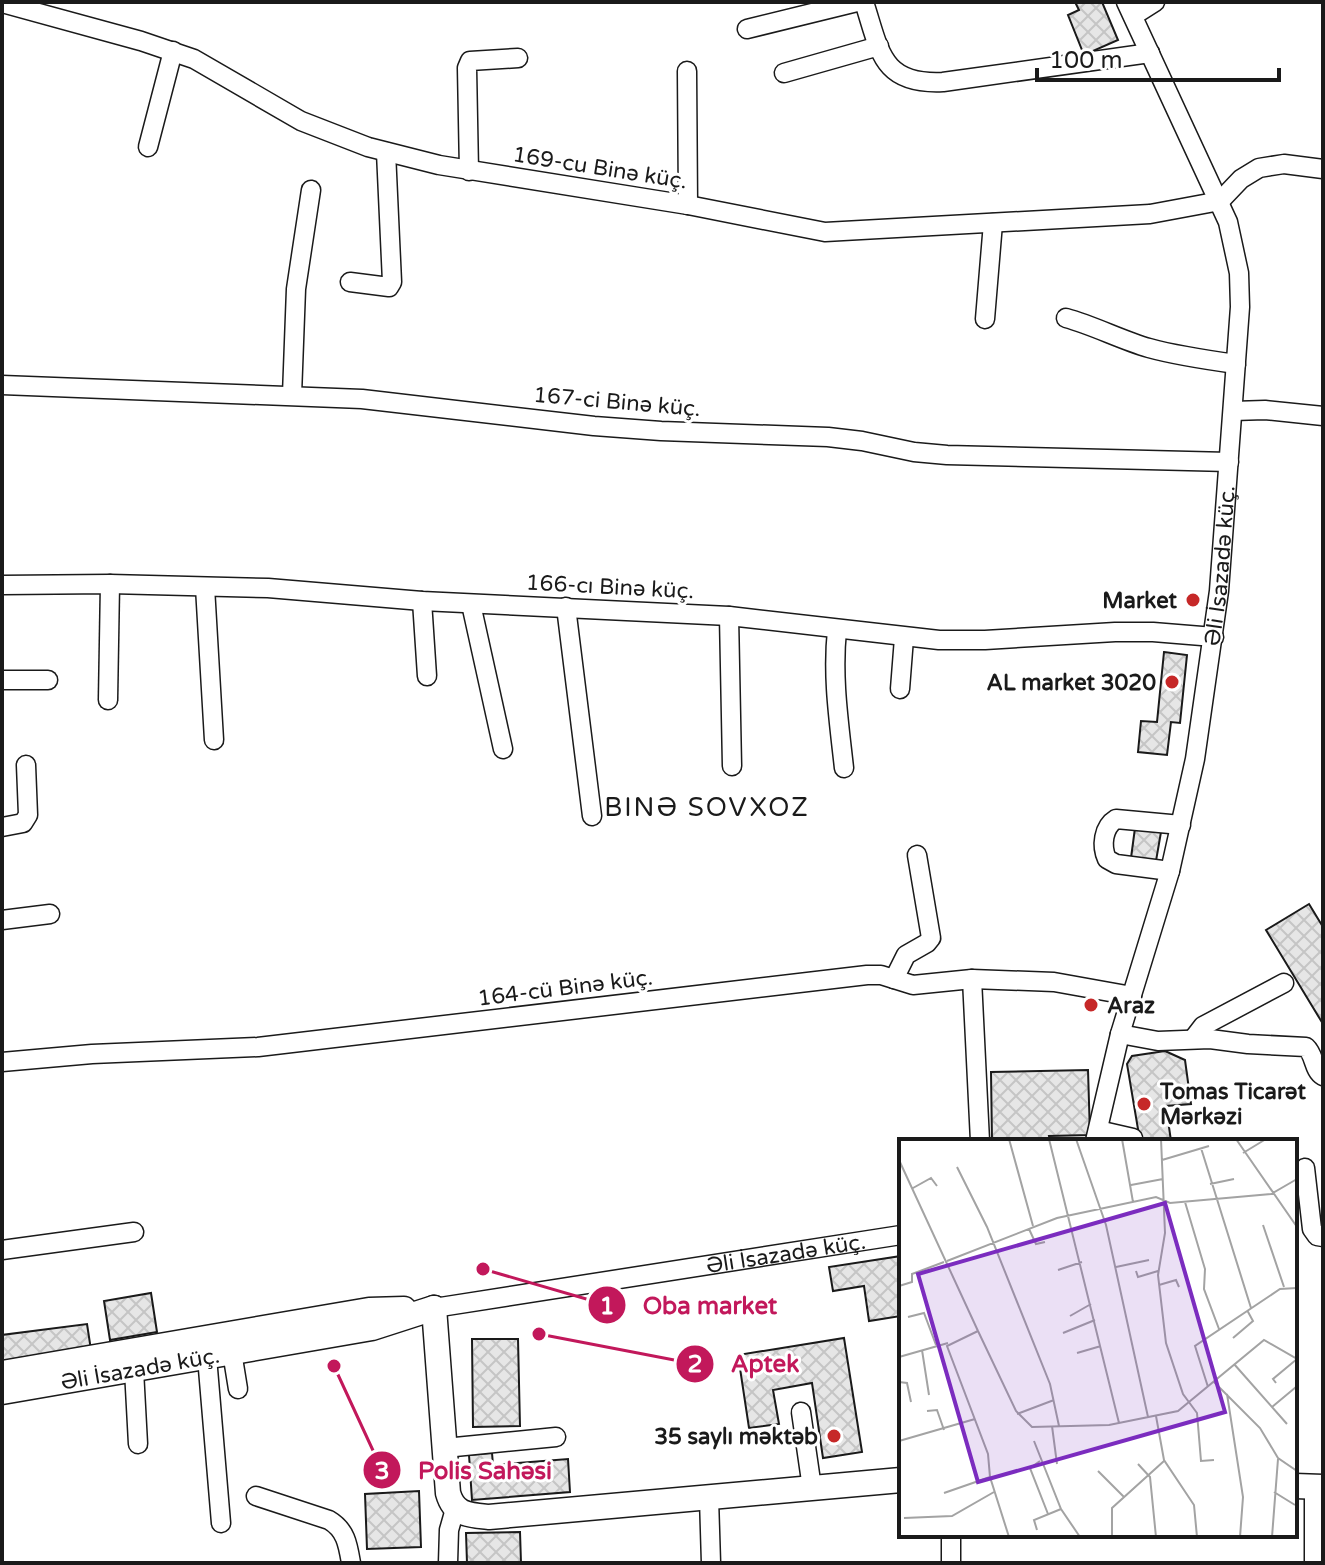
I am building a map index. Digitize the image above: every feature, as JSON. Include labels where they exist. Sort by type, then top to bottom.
[{"type":"main road","points":[[371,1319],[434,1308],[448,1493],[455,1509],[463,1514],[489,1517],[899,1480]]},
{"type":"main road","name":"Əli İsazadə küç.","points":[[2,1392],[207,1357],[371,1319]]},
{"type":"main road","name":"Əli İsazadə küç.","points":[[2,1373],[371,1319]]},
{"type":"street","points":[[747,29],[857,2]]},
{"type":"street","points":[[864,2],[879,46],[893,71],[908,80],[923,83],[1150,53]]},
{"type":"street","points":[[1129,9],[1155,2]]},
{"type":"street","name":"169-cu Binə küç.","points":[[2,3],[194,59],[320,130],[386,152],[469,171],[688,205],[825,232],[1150,214],[1220,201]]},
{"type":"street","name":"Əli İsazadə küç.","points":[[1097,1135],[1120,1034],[1170,871],[1205,701],[1214,637],[1229,462],[1239,273],[1220,201],[1129,9]]},
{"type":"street","points":[[784,73],[879,46]]},
{"type":"street","points":[[148,147],[173,51]]},
{"type":"street","points":[[469,171],[467,68],[470,61],[518,58]]},
{"type":"street","points":[[687,71],[688,205]]},
{"type":"street","points":[[350,282],[389,287],[392,282],[386,152]]},
{"type":"street","points":[[1220,201],[1241,179],[1259,168],[1284,164],[1323,169]]},
{"type":"street","points":[[292,395],[296,289],[311,190]]},
{"type":"street","points":[[985,319],[993,223]]},
{"type":"street","points":[[1066,318],[1105,329],[1149,348],[1184,357],[1236,364]]},
{"type":"street","name":"167-ci Binə küç.","points":[[2,385],[362,399],[661,431],[828,437],[925,453],[1229,462]]},
{"type":"street","points":[[1233,411],[1265,410],[1323,416]]},
{"type":"street","points":[[108,700],[110,584]]},
{"type":"street","name":"166-cı Binə küç.","points":[[2,585],[268,588],[471,604],[729,616],[904,638],[985,640],[1127,632],[1214,637]]},
{"type":"street","points":[[205,587],[214,740]]},
{"type":"street","points":[[422,601],[427,676]]},
{"type":"street","points":[[471,604],[503,749]]},
{"type":"street","points":[[566,607],[592,816]]},
{"type":"street","points":[[729,616],[732,766]]},
{"type":"street","points":[[837,630],[835,690],[844,768]]},
{"type":"street","points":[[900,689],[904,638]]},
{"type":"street","points":[[2,680],[48,680]]},
{"type":"street","points":[[2,827],[23,823],[28,815],[26,765]]},
{"type":"street","points":[[1170,871],[1116,864],[1107,859],[1103,850],[1106,828],[1116,819],[1181,825]]},
{"type":"street","points":[[894,979],[903,959],[931,938],[917,855]]},
{"type":"street","points":[[2,920],[50,914]]},
{"type":"street","name":"164-cü Binə küç.","points":[[2,1062],[92,1054],[258,1047],[867,975],[913,985],[972,979],[1054,982],[1132,996]]},
{"type":"street","points":[[972,979],[980,1139]]},
{"type":"street","points":[[1193,1039],[1203,1026],[1284,983]]},
{"type":"street","points":[[1120,1034],[1158,1041],[1193,1039],[1306,1047],[1323,1076]]},
{"type":"street","points":[[1097,1135],[1133,1138]]},
{"type":"street","points":[[1308,1168],[1312,1229],[1317,1236],[1323,1237]]},
{"type":"street","points":[[2,1250],[134,1232]]},
{"type":"street","name":"Əli İsazadə küç.","points":[[434,1308],[899,1235]]},
{"type":"street","points":[[232,1352],[238,1389]]},
{"type":"street","points":[[207,1357],[221,1523]]},
{"type":"street","points":[[134,1370],[138,1444]]},
{"type":"street","points":[[801,1412],[812,1488]]},
{"type":"street","points":[[445,1448],[556,1437]]},
{"type":"street","points":[[1311,1487],[1314,1563]]},
{"type":"street","points":[[256,1496],[336,1524],[344,1534],[351,1563]]},
{"type":"street","points":[[709,1498],[711,1563]]},
{"type":"street","points":[[448,1563],[449,1530],[455,1509]]},
{"type":"street","points":[[951,1537],[951,1563]]},
{"type":"building","points":[[1075,2],[1102,2],[1118,40],[1084,55],[1068,15],[1079,10]]},
{"type":"building","points":[[1164,652],[1187,655],[1180,723],[1171,722],[1167,755],[1138,752],[1141,721],[1157,722]]},
{"type":"building","points":[[1135,828],[1161,832],[1156,861],[1131,858]]},
{"type":"building","points":[[1309,904],[1323,927],[1323,1024],[1266,930]]},
{"type":"building","points":[[1165,1051],[1185,1060],[1191,1104],[1166,1106],[1171,1139],[1140,1139],[1127,1064],[1132,1056]]},
{"type":"building","points":[[1088,1070],[1090,1135],[992,1139],[991,1072]]},
{"type":"building","points":[[899,1256],[899,1316],[869,1321],[864,1286],[833,1291],[829,1267]]},
{"type":"building","points":[[151,1293],[157,1332],[110,1340],[104,1301]]},
{"type":"building","points":[[87,1324],[91,1350],[2,1362],[2,1335]]},
{"type":"building","points":[[844,1338],[862,1452],[823,1458],[812,1383],[773,1390],[779,1424],[749,1428],[738,1355]]},
{"type":"building","points":[[472,1339],[518,1339],[520,1426],[473,1427]]},
{"type":"building","points":[[492,1453],[493,1465],[568,1459],[570,1492],[472,1500],[469,1455]]},
{"type":"building","points":[[419,1491],[421,1547],[367,1549],[365,1494]]},
{"type":"building","points":[[520,1532],[521,1563],[467,1563],[466,1533]]},
{"type":"place","name":"Market","points":[[1193,600]]},
{"type":"place","name":"AL market 3020","points":[[1172,682]]},
{"type":"place","name":"Araz","points":[[1091,1005]]},
{"type":"place","name":"Tomas Ticarət Mərkəzi","points":[[1144,1104]]},
{"type":"place","name":"Oba market","points":[[483,1269]]},
{"type":"place","name":"Aptek","points":[[539,1334]]},
{"type":"place","name":"Polis Sahəsi","points":[[334,1366]]},
{"type":"place","name":"35 saylı məktəb","points":[[834,1436]]},
{"type":"district","name":"BINƏ SOVXOZ","points":[[707,807]]}]
